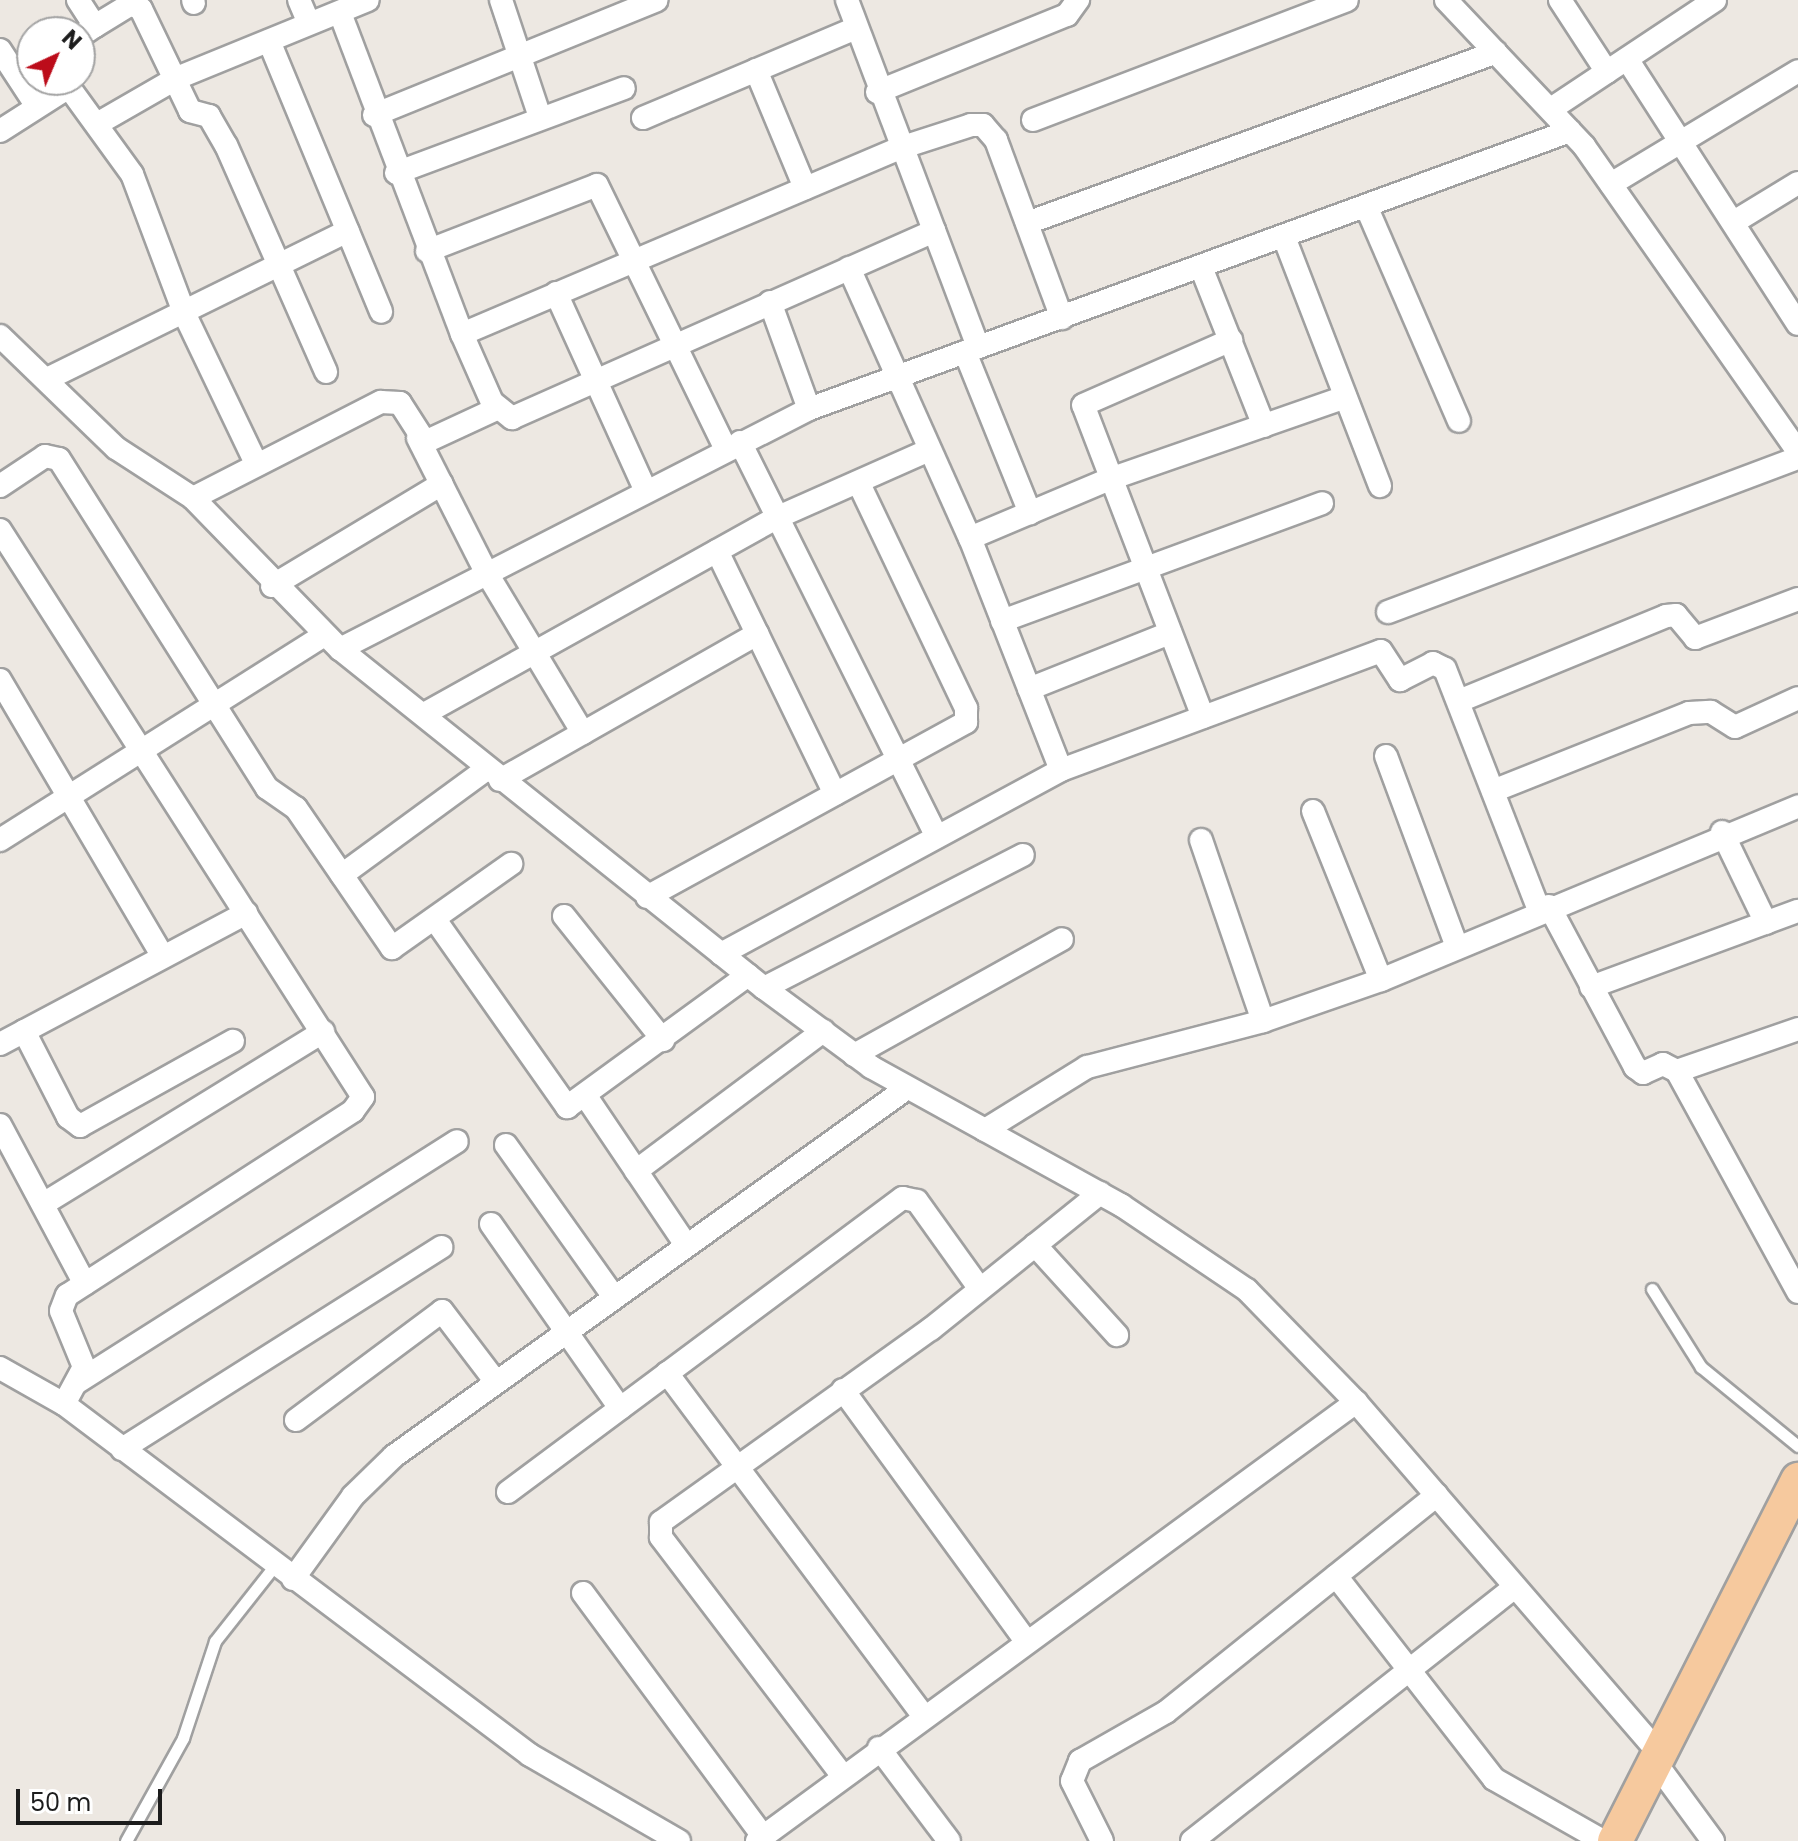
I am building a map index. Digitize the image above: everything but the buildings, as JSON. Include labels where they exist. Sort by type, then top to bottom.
[{"type":"main road","points":[[1615,1841],[1798,1480]]},
{"type":"street","points":[[299,0],[309,23]]},
{"type":"street","points":[[97,124],[177,78],[368,0]]},
{"type":"street","points":[[501,0],[522,55],[540,117]]},
{"type":"street","points":[[374,115],[657,0]]},
{"type":"street","points":[[847,0],[877,92],[934,231],[971,349],[1030,513]]},
{"type":"street","points":[[877,92],[1067,15],[1078,0]]},
{"type":"street","points":[[1033,120],[1347,0]]},
{"type":"street","points":[[1388,612],[1796,447],[1611,184],[1570,131],[1446,0]]},
{"type":"street","points":[[1560,0],[1607,72]]},
{"type":"street","points":[[1551,109],[1627,59],[1688,7],[1715,0]]},
{"type":"street","points":[[96,27],[137,5],[177,78],[190,111],[215,124],[282,266],[326,372]]},
{"type":"street","points":[[340,13],[396,173],[462,334],[496,409],[512,418],[934,231]]},
{"type":"street","points":[[643,118],[856,28]]},
{"type":"street","points":[[269,41],[381,312]]},
{"type":"street","points":[[0,50],[36,105]]},
{"type":"street","points":[[1027,223],[1496,52]]},
{"type":"street","points":[[1627,59],[1683,140],[1798,324]]},
{"type":"street","points":[[756,70],[805,188]]},
{"type":"street","points":[[1611,184],[1798,71]]},
{"type":"street","points":[[396,173],[624,88]]},
{"type":"street","points":[[0,131],[49,96]]},
{"type":"street","points":[[77,96],[132,174],[185,315],[257,465]]},
{"type":"street","points":[[462,334],[900,148],[983,125],[996,140],[1062,318]]},
{"type":"street","points":[[0,840],[215,703],[332,642],[485,570],[809,409],[1570,131]]},
{"type":"street","points":[[427,251],[590,183],[733,445],[778,517],[937,837]]},
{"type":"street","points":[[1734,222],[1798,183]]},
{"type":"street","points":[[1366,206],[1459,421]]},
{"type":"street","points":[[47,379],[185,315],[348,231]]},
{"type":"street","points":[[1284,237],[1380,486]]},
{"type":"street","points":[[1201,267],[1264,426]]},
{"type":"street","points":[[849,268],[970,538],[1061,770]]},
{"type":"street","points":[[556,293],[645,489]]},
{"type":"street","points":[[770,302],[809,409]]},
{"type":"street","points":[[2,339],[116,448],[193,498],[272,586],[332,642],[424,714],[493,775],[756,981],[854,1055],[907,1088],[1100,1193],[1247,1290],[1356,1402],[1437,1495],[1657,1758],[1713,1841]]},
{"type":"street","points":[[1203,717],[1083,417],[1087,398],[1231,340]]},
{"type":"street","points":[[970,538],[1110,479],[1345,397]]},
{"type":"street","points":[[193,498],[392,399],[418,438],[485,570],[583,733]]},
{"type":"street","points":[[418,438],[434,440],[496,409]]},
{"type":"street","points":[[424,714],[778,517],[929,450]]},
{"type":"street","points":[[0,486],[45,456],[59,459],[270,793],[296,808],[392,948],[436,921],[511,864]]},
{"type":"street","points":[[647,897],[961,726],[969,715],[858,482]]},
{"type":"street","points":[[272,586],[442,484]]},
{"type":"street","points":[[1002,621],[1143,564],[1322,503]]},
{"type":"street","points":[[0,530],[139,751],[359,1088],[359,1105],[85,1284],[60,1305],[84,1361],[64,1404]]},
{"type":"street","points":[[717,551],[835,794]]},
{"type":"street","points":[[1459,701],[1666,616],[1676,615],[1695,638],[1798,599]]},
{"type":"street","points":[[1029,689],[1170,633]]},
{"type":"street","points":[[342,875],[493,775],[583,733],[757,634]]},
{"type":"street","points":[[721,954],[1061,770],[1381,651],[1400,680],[1440,663],[1459,701],[1493,791],[1544,908],[1635,1067],[1643,1073],[1663,1064],[1677,1071],[1798,1292]]},
{"type":"street","points":[[0,680],[66,797],[163,957]]},
{"type":"street","points":[[1493,791],[1689,713],[1711,712],[1735,727],[1798,698]]},
{"type":"street","points":[[1386,756],[1457,947]]},
{"type":"street","points":[[985,1130],[1087,1067],[1263,1021],[1381,980],[1722,832],[1798,806]]},
{"type":"street","points":[[1313,811],[1381,980]]},
{"type":"street","points":[[1722,832],[1766,923]]},
{"type":"street","points":[[1201,840],[1263,1021]]},
{"type":"street","points":[[436,921],[567,1107],[587,1098],[663,1040],[756,981],[1023,855]]},
{"type":"street","points":[[1591,987],[1798,911]]},
{"type":"street","points":[[0,1044],[246,913]]},
{"type":"street","points":[[564,916],[663,1040]]},
{"type":"street","points":[[854,1055],[1062,939]]},
{"type":"street","points":[[1677,1071],[1798,1029]]},
{"type":"street","points":[[24,1031],[68,1117],[80,1126],[233,1041]]},
{"type":"street","points":[[636,1171],[823,1031]]},
{"type":"street","points":[[43,1204],[323,1032]]},
{"type":"street","points":[[293,1579],[365,1482],[496,1382],[907,1088]]},
{"type":"street","points":[[587,1098],[686,1245]]},
{"type":"street","points":[[0,1125],[85,1284]]},
{"type":"street","points":[[76,1383],[457,1141]]},
{"type":"street","points":[[506,1145],[614,1297]]},
{"type":"street","points":[[842,1775],[658,1528],[980,1289],[1100,1193]]},
{"type":"street","points":[[508,1492],[903,1198],[917,1201],[980,1289]]},
{"type":"street","points":[[491,1224],[620,1408]]},
{"type":"street","points":[[1035,1245],[1117,1335]]},
{"type":"street","points":[[122,1449],[441,1247]]},
{"type":"street","points":[[296,1420],[442,1311],[496,1382]]},
{"type":"street","points":[[0,1368],[64,1404],[530,1755],[679,1841]]},
{"type":"street","points":[[667,1373],[739,1465],[923,1715]]},
{"type":"street","points":[[843,1390],[1025,1640]]},
{"type":"street","points":[[583,1593],[760,1839],[1025,1640],[1356,1402]]},
{"type":"street","points":[[1102,1841],[1072,1781],[1080,1761],[1166,1712],[1437,1495]]},
{"type":"street","points":[[1336,1576],[1494,1779],[1603,1841]]},
{"type":"street","points":[[1192,1841],[1513,1588]]},
{"type":"street","points":[[879,1748],[949,1841]]},
{"type":"lane","points":[[1652,1289],[1676,1334],[1714,1380],[1798,1446]]},
{"type":"lane","points":[[126,1841],[183,1738],[215,1641],[275,1565]]}]
